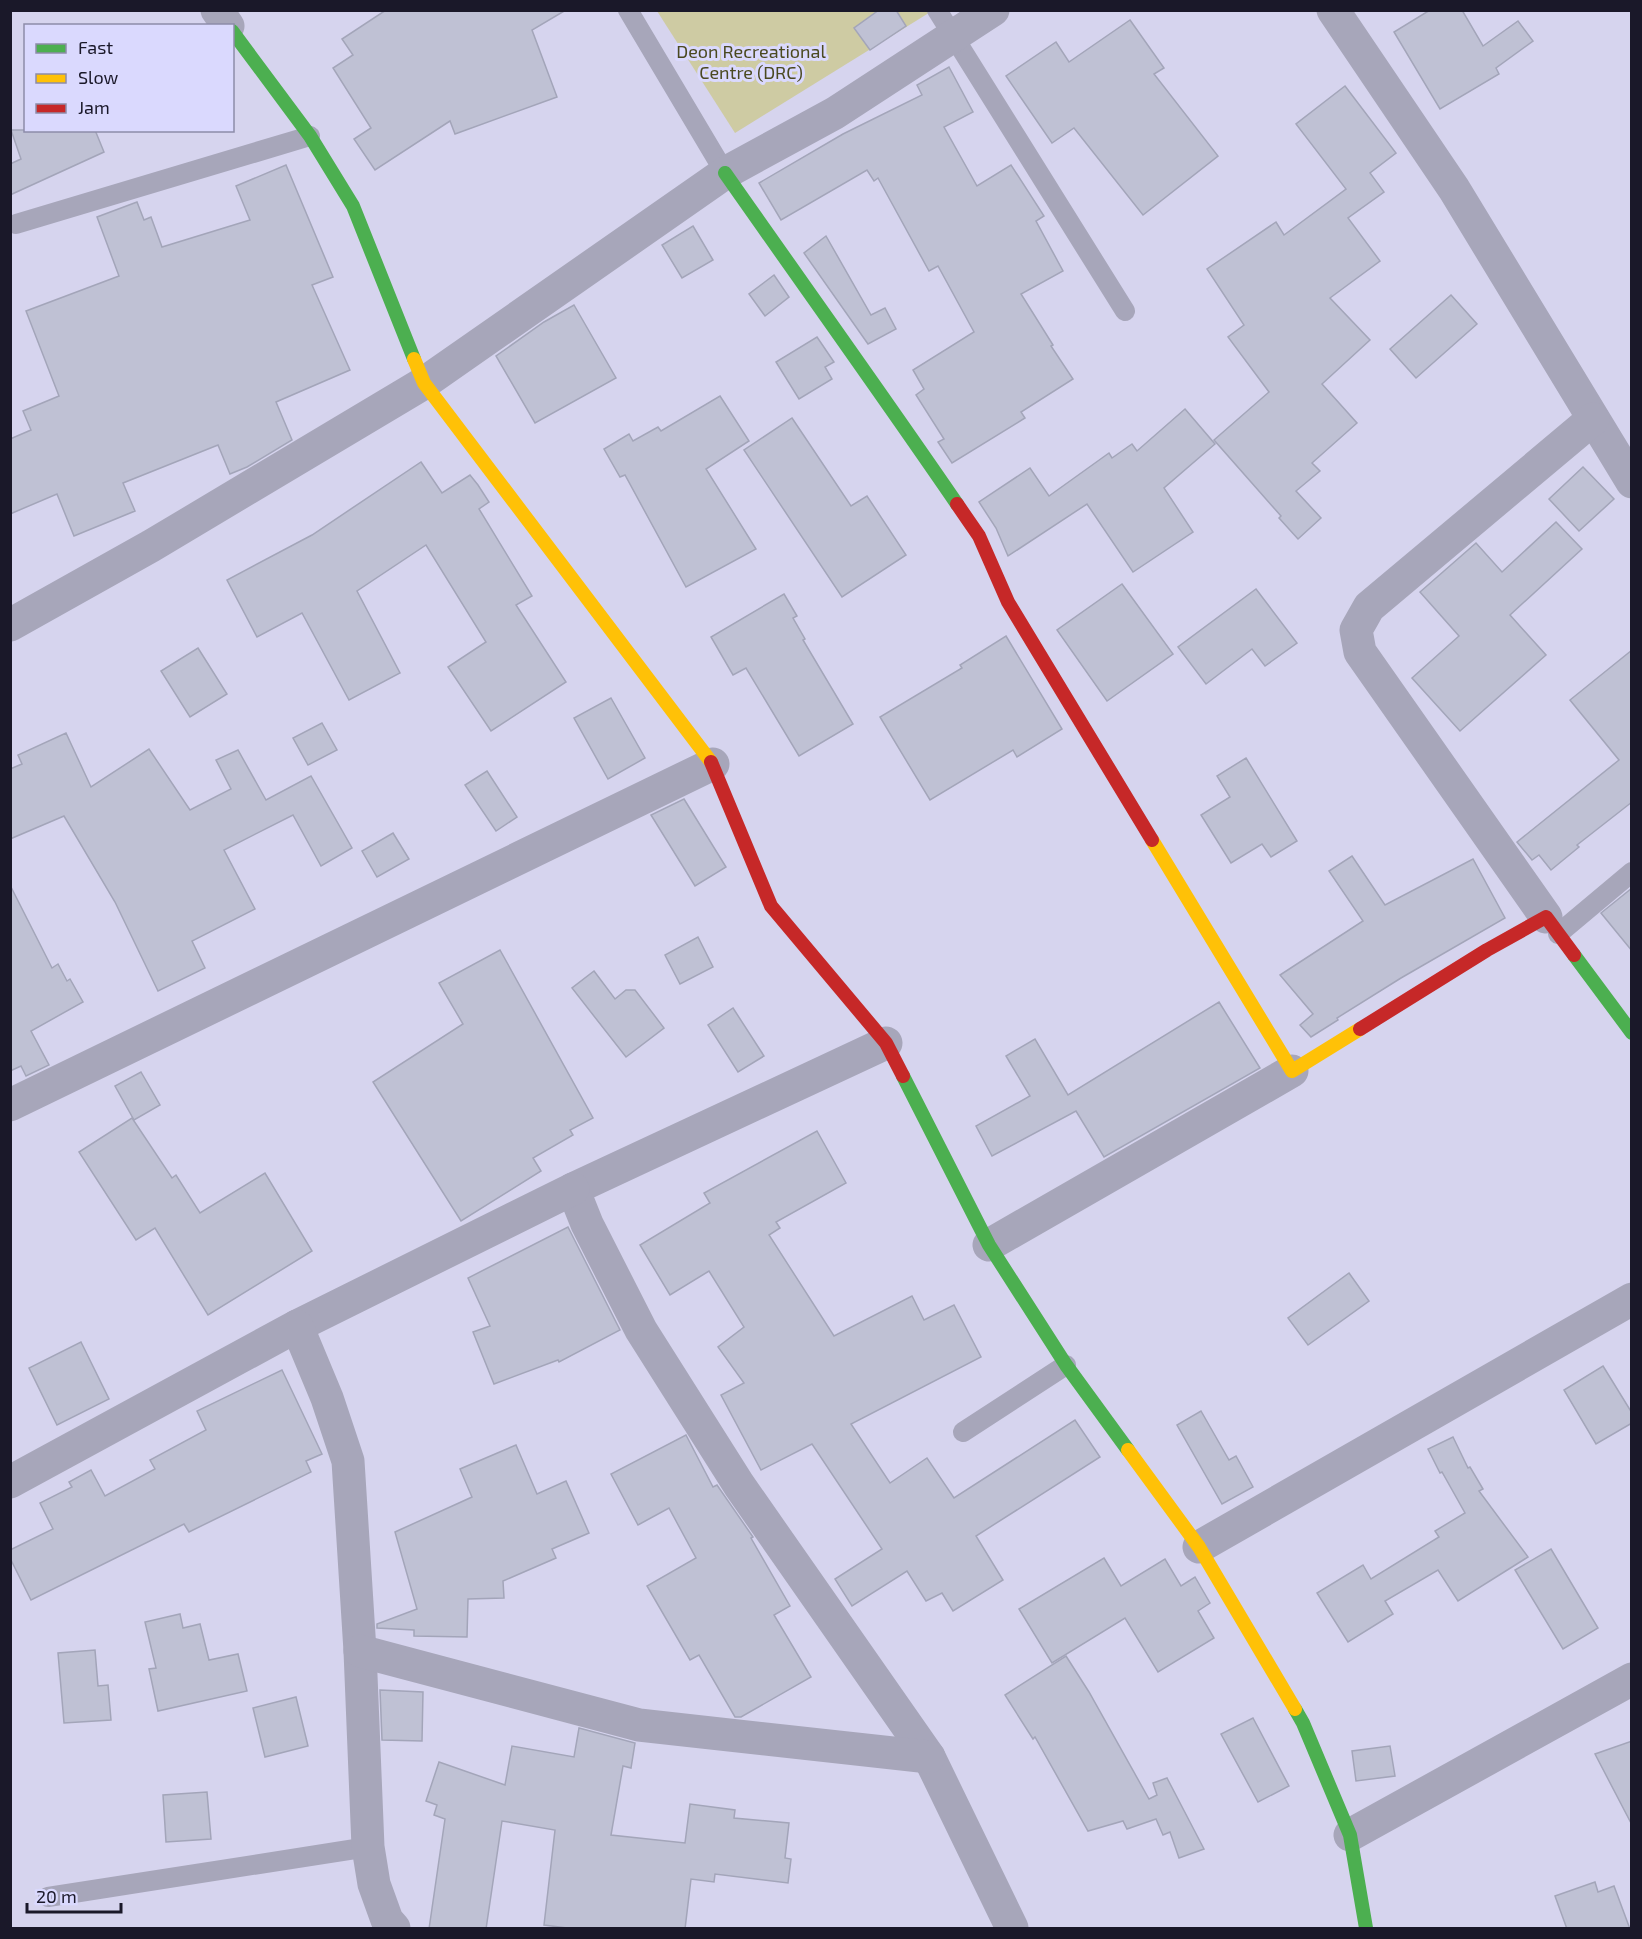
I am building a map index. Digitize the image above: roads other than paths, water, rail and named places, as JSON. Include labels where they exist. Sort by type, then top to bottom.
[{"type":"street","points":[[217,10],[227,24]]},
{"type":"street","points":[[10,625],[151,546],[424,383],[725,173],[835,112],[944,23],[993,10]]},
{"type":"street","points":[[1333,10],[1454,189],[1632,482]]},
{"type":"street","points":[[234,34],[310,136],[353,206],[424,383],[713,764],[771,906],[886,1043],[989,1245],[1066,1365],[1199,1547],[1303,1723],[1350,1835],[1366,1929]]},
{"type":"street","points":[[725,173],[891,407],[979,536],[1008,602],[1292,1071]]},
{"type":"street","points":[[1593,419],[1369,607],[1356,630],[1360,652],[1552,926],[1632,1033]]},
{"type":"street","points":[[10,1106],[713,764]]},
{"type":"street","points":[[989,1245],[1292,1071],[1487,950],[1552,926]]},
{"type":"street","points":[[10,1482],[297,1326],[573,1189],[886,1043]]},
{"type":"street","points":[[573,1189],[587,1224],[640,1330],[739,1485],[929,1757],[1012,1929]]},
{"type":"street","points":[[1199,1547],[1632,1299]]},
{"type":"street","points":[[297,1326],[327,1398],[348,1461],[360,1651],[368,1847],[374,1884],[387,1920],[394,1929]]},
{"type":"street","points":[[360,1651],[639,1725],[929,1757]]},
{"type":"street","points":[[1350,1835],[1632,1679]]},
{"type":"lane","points":[[628,10],[725,173]]},
{"type":"lane","points":[[944,23],[1125,311]]},
{"type":"lane","points":[[16,224],[310,136]]},
{"type":"lane","points":[[1552,926],[1632,872]]},
{"type":"lane","points":[[963,1432],[1066,1365]]},
{"type":"lane","points":[[48,1897],[368,1847]]},
{"type":"park label","name":"Deon Recreational Centre (DRC)","points":[[751,62]]}]
